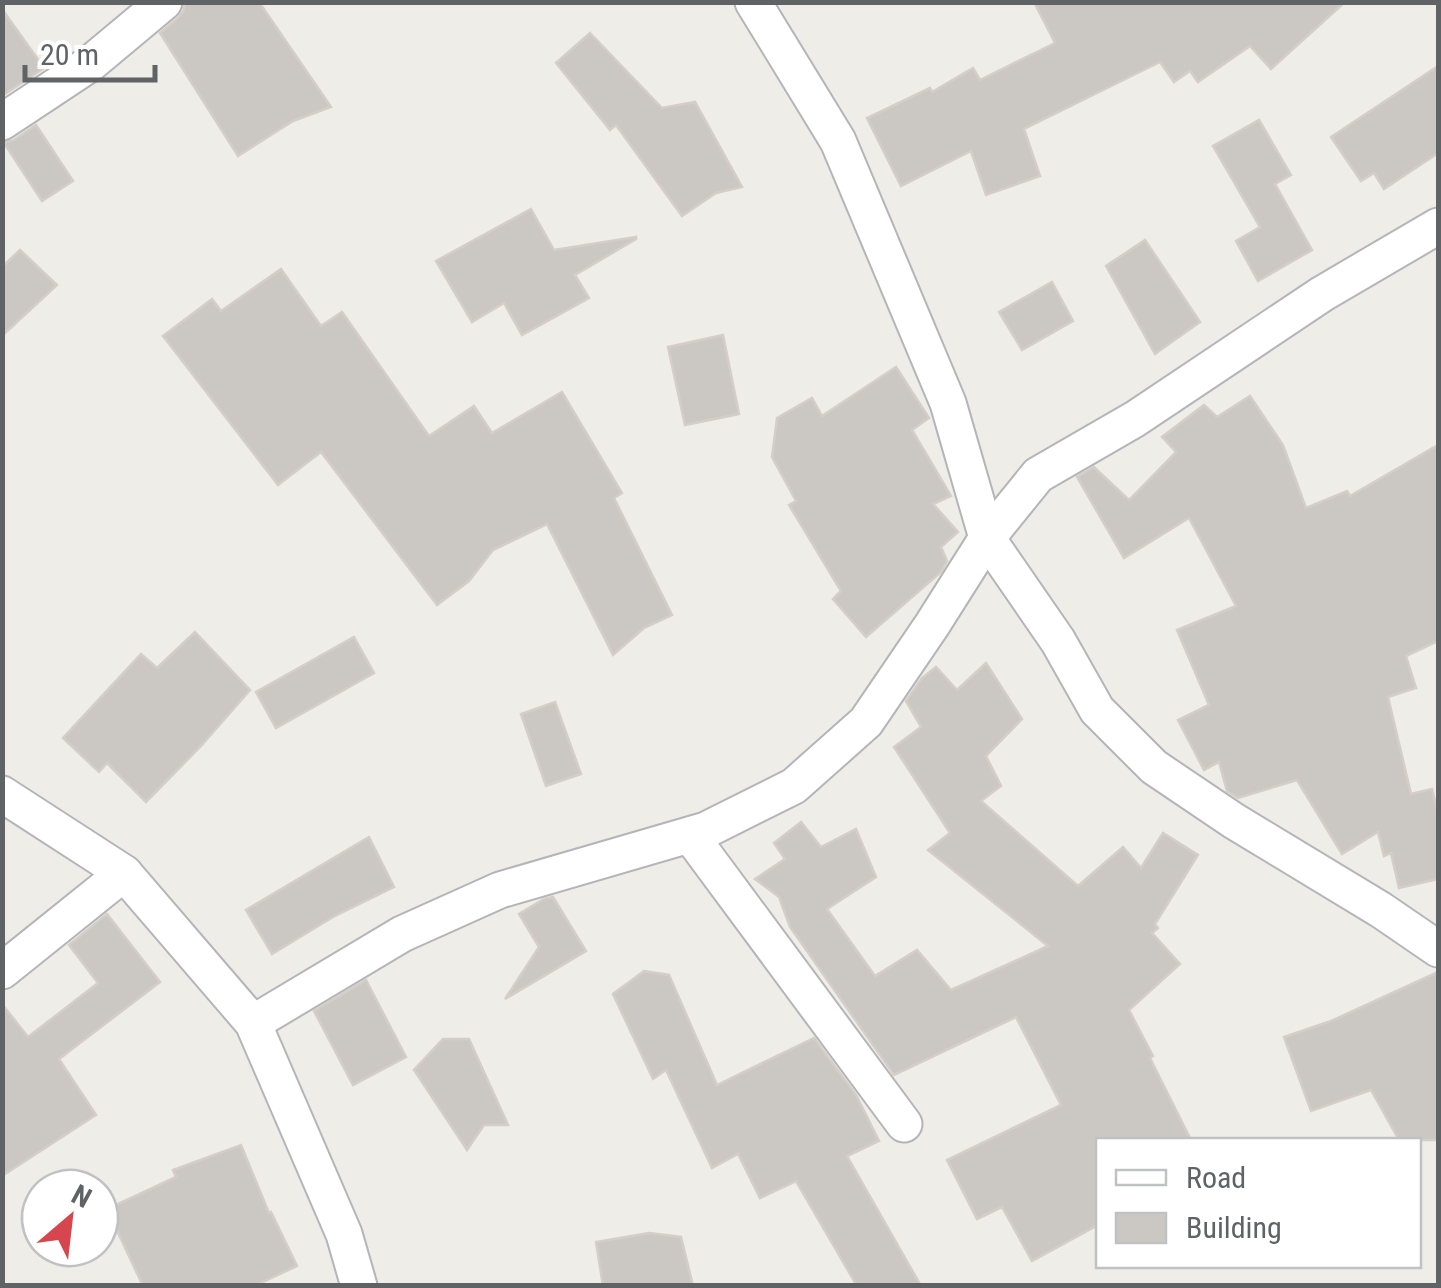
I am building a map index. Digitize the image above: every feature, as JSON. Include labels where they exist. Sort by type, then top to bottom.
[{"type":"street","points":[[2,122],[91,63],[164,2]]},
{"type":"street","points":[[754,2],[838,140],[948,404],[987,538],[1058,641],[1098,710],[1154,767],[1438,949]]},
{"type":"street","points":[[253,1024],[402,934],[500,890],[706,830],[794,786],[866,722],[987,538],[1038,475],[1135,419],[1322,294],[1438,226]]},
{"type":"street","points":[[2,794],[124,873],[253,1024],[344,1234],[359,1286]]},
{"type":"street","points":[[690,835],[904,1124]]},
{"type":"street","points":[[2,971],[124,873]]},
{"type":"building","points":[[185,2],[259,2],[331,107],[293,121],[238,156],[160,33],[178,18]]},
{"type":"building","points":[[1034,2],[1345,2],[1271,69],[1250,46],[1198,82],[1190,71],[1174,82],[1160,62],[1024,129],[1040,176],[986,195],[971,151],[901,186],[867,118],[930,88],[932,92],[973,68],[980,80],[1055,43]]},
{"type":"building","points":[[2,9],[44,68],[2,96]]},
{"type":"building","points":[[590,33],[662,108],[695,102],[742,187],[716,193],[682,216],[616,125],[610,130],[556,63]]},
{"type":"building","points":[[1438,66],[1438,153],[1384,189],[1374,173],[1361,181],[1331,137]]},
{"type":"building","points":[[1259,120],[1291,175],[1275,184],[1312,250],[1258,281],[1236,241],[1260,227],[1213,146]]},
{"type":"building","points":[[36,125],[73,181],[42,201],[4,143]]},
{"type":"building","points":[[531,209],[554,250],[636,239],[575,275],[589,298],[522,335],[504,303],[472,322],[436,261]]},
{"type":"building","points":[[1145,240],[1200,322],[1155,354],[1106,266]]},
{"type":"building","points":[[20,250],[57,285],[2,336],[2,267]]},
{"type":"building","points":[[281,269],[321,326],[342,312],[429,436],[474,406],[492,433],[562,392],[622,493],[614,498],[672,615],[644,628],[613,655],[547,524],[493,550],[469,581],[437,605],[321,452],[278,485],[163,336],[212,299],[221,311]]},
{"type":"building","points":[[1052,282],[1073,321],[1022,350],[999,312]]},
{"type":"building","points":[[723,335],[739,414],[685,425],[668,347]]},
{"type":"building","points":[[896,367],[929,418],[912,430],[951,496],[933,504],[958,532],[941,547],[947,561],[941,572],[866,637],[833,599],[841,591],[789,505],[796,501],[772,457],[777,418],[812,398],[822,416]]},
{"type":"building","points":[[1250,396],[1283,445],[1306,508],[1347,491],[1350,496],[1438,445],[1438,641],[1406,656],[1416,688],[1388,697],[1411,794],[1432,789],[1438,814],[1438,879],[1399,888],[1391,853],[1384,856],[1378,832],[1342,854],[1297,780],[1238,798],[1227,791],[1219,762],[1204,770],[1178,720],[1209,705],[1177,630],[1236,606],[1189,518],[1124,558],[1077,477],[1094,467],[1129,500],[1176,452],[1162,437],[1204,405],[1217,417]]},
{"type":"building","points":[[195,632],[250,690],[146,802],[107,763],[99,772],[63,738],[141,654],[157,668]]},
{"type":"building","points":[[354,637],[374,673],[276,728],[256,692]]},
{"type":"building","points":[[986,663],[1022,719],[986,756],[1001,786],[981,801],[1078,886],[1123,847],[1141,868],[1163,833],[1198,855],[1152,933],[1180,964],[1129,1010],[1190,1138],[1096,1138],[1096,1226],[1032,1261],[1002,1207],[977,1219],[947,1160],[1061,1105],[1016,1017],[894,1075],[790,927],[779,897],[755,879],[785,859],[774,843],[801,822],[821,847],[856,829],[876,877],[827,909],[875,976],[917,950],[951,990],[1048,946],[928,850],[950,833],[894,747],[921,727],[906,701],[922,678],[936,667],[957,690]]},
{"type":"building","points":[[555,702],[581,774],[546,786],[521,714]]},
{"type":"building","points":[[369,837],[394,887],[333,917],[272,954],[246,910]]},
{"type":"building","points":[[553,897],[586,951],[505,999],[539,947],[519,914]]},
{"type":"building","points":[[107,914],[160,982],[59,1059],[96,1115],[2,1176],[2,1004],[28,1037],[98,983],[69,945]]},
{"type":"building","points":[[644,971],[669,975],[717,1085],[814,1038],[856,1095],[879,1141],[847,1156],[921,1286],[857,1286],[796,1181],[760,1198],[738,1154],[712,1168],[666,1070],[653,1079],[613,994]]},
{"type":"building","points":[[1438,972],[1438,1140],[1398,1138],[1371,1090],[1311,1111],[1284,1037],[1331,1021]]},
{"type":"building","points":[[366,980],[406,1057],[353,1085],[314,1011]]},
{"type":"building","points":[[443,1039],[469,1039],[508,1125],[484,1125],[467,1150],[414,1070]]},
{"type":"building","points":[[241,1145],[269,1213],[297,1266],[254,1286],[143,1286],[120,1237],[120,1203],[176,1177],[173,1170]]},
{"type":"building","points":[[649,1233],[681,1237],[693,1286],[603,1286],[596,1242]]}]
